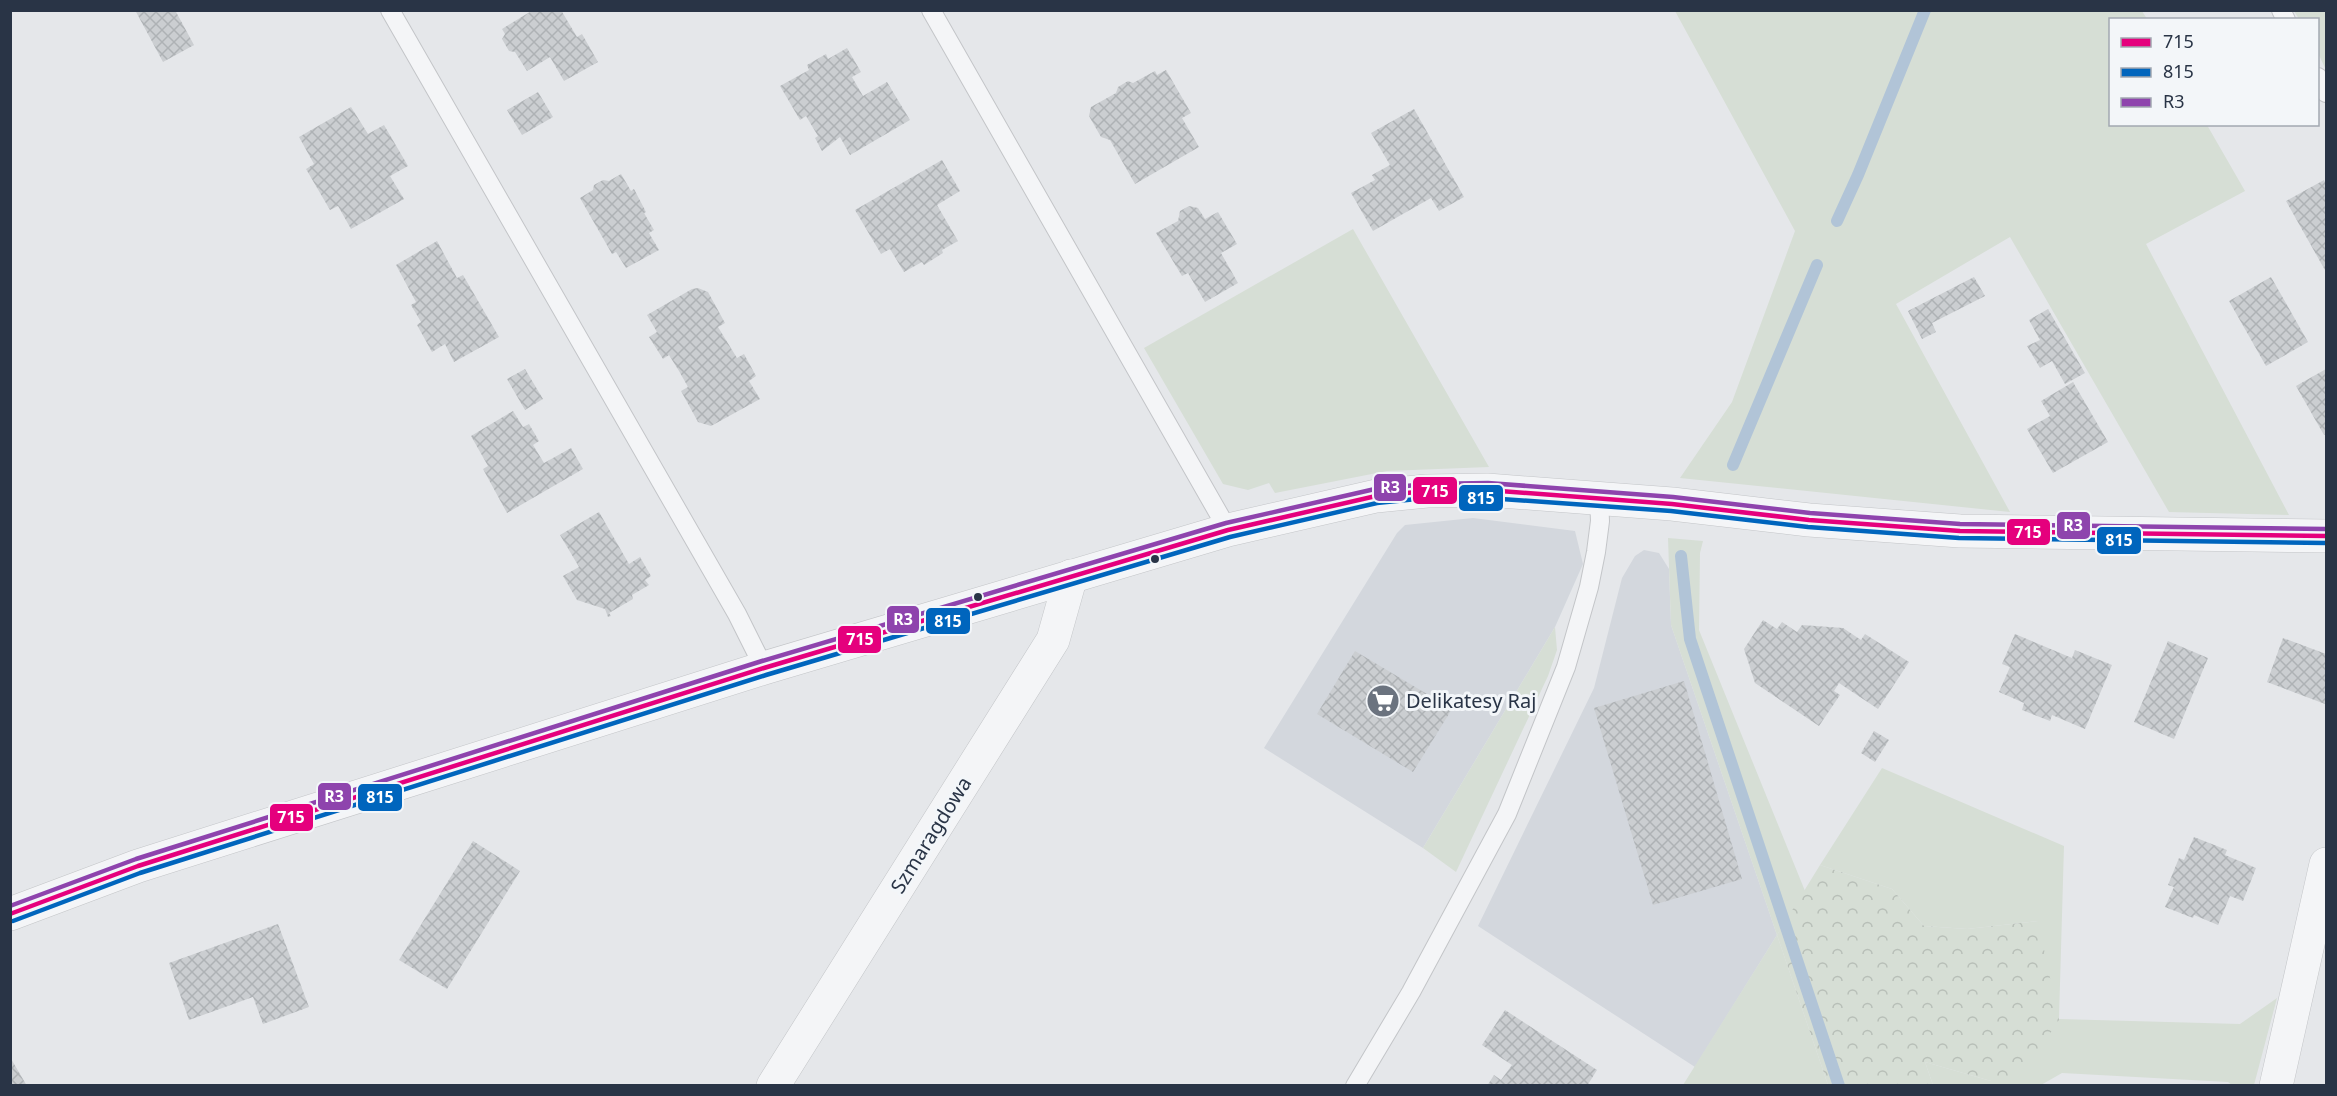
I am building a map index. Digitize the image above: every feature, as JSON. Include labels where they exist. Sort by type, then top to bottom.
[{"type":"street","points":[[10,915],[138,866],[764,668],[1228,530],[1376,496],[1487,489],[1599,497],[1809,520],[1960,531],[2326,536]]},
{"type":"street","name":"Szmaragdowa","points":[[773,1086],[1053,640],[1071,576]]},
{"type":"street","points":[[2276,1086],[2326,864]]},
{"type":"lane","points":[[390,10],[737,614],[764,668]]},
{"type":"lane","points":[[931,10],[1228,530]]},
{"type":"lane","points":[[2319,79],[2326,93]]},
{"type":"lane","points":[[1355,1086],[1412,992],[1507,814],[1573,644],[1596,552],[1600,521],[1599,497]]},
{"type":"shaded area","points":[[1473,518],[1575,531],[1583,564],[1555,627],[1423,848],[1264,748],[1397,533],[1405,525]]},
{"type":"shaded area","points":[[1644,550],[1659,553],[1669,569],[1671,625],[1777,935],[1695,1067],[1478,926],[1594,688],[1622,578],[1635,556]]},
{"type":"green space","points":[[1675,11],[2142,11],[2146,18],[2109,18],[2109,126],[2208,126],[2245,191],[2146,244],[2289,515],[2169,512],[2010,237],[1896,304],[2010,512],[1680,478],[1732,402],[1795,231]]},
{"type":"green space","points":[[2294,11],[2326,11],[2326,70],[2319,55],[2319,18],[2298,18]]},
{"type":"green space","points":[[1353,229],[1489,467],[1387,471],[1275,493],[1269,483],[1248,490],[1223,484],[1144,348]]},
{"type":"green space","points":[[1668,538],[1703,541],[1700,553],[1699,630],[1805,891],[1777,935],[1671,625]]},
{"type":"green space","points":[[1555,627],[1557,650],[1548,676],[1456,872],[1423,848]]},
{"type":"green space","points":[[1882,768],[2064,846],[2059,1019],[2240,1024],[2277,998],[2254,1085],[2062,1073],[2041,1085],[1933,1085],[1925,1062],[1991,1081],[2038,921],[1967,929],[1924,926],[1892,889],[1820,865]]},
{"type":"green space","points":[[1820,865],[1892,889],[1924,926],[1967,929],[2038,921],[2059,1020],[2025,1071],[1991,1081],[1925,1062],[1933,1085],[1828,1085],[1777,935]]},
{"type":"green space","points":[[1777,935],[1828,1085],[1683,1085]]},
{"type":"building","points":[[135,10],[175,10],[194,45],[163,62]]},
{"type":"building","points":[[533,10],[561,10],[577,37],[582,34],[598,62],[564,81],[550,57],[527,71],[515,52],[509,51],[502,39],[505,34],[502,29]]},
{"type":"building","points":[[847,48],[861,72],[852,77],[863,96],[887,82],[910,120],[850,155],[840,137],[822,151],[815,138],[818,136],[806,116],[800,120],[780,86],[809,70],[807,65],[826,54],[828,59]]},
{"type":"building","points":[[1166,70],[1191,113],[1182,118],[1199,147],[1135,184],[1110,140],[1101,137],[1089,116],[1091,107],[1116,93],[1118,87],[1128,81],[1133,83],[1155,71],[1157,75]]},
{"type":"building","points":[[538,92],[553,117],[522,135],[507,110]]},
{"type":"building","points":[[351,107],[368,134],[384,125],[408,166],[390,176],[404,199],[351,229],[338,206],[330,210],[306,169],[314,164],[299,137]]},
{"type":"building","points":[[1414,109],[1464,197],[1439,211],[1431,198],[1373,231],[1351,193],[1375,180],[1372,175],[1390,165],[1371,133]]},
{"type":"building","points":[[942,160],[960,191],[937,205],[958,241],[942,250],[943,253],[924,265],[922,262],[904,272],[890,249],[881,254],[855,210]]},
{"type":"building","points":[[621,174],[631,191],[634,189],[646,212],[644,213],[654,230],[649,233],[659,250],[626,268],[616,252],[612,254],[580,198],[593,190],[594,185],[603,180],[609,181]]},
{"type":"building","points":[[2324,180],[2326,184],[2326,272],[2286,201]]},
{"type":"building","points":[[1189,206],[1198,208],[1205,219],[1218,212],[1237,244],[1221,253],[1238,283],[1205,302],[1188,273],[1182,276],[1156,233],[1178,221],[1180,211]]},
{"type":"building","points":[[437,241],[457,278],[463,275],[499,337],[454,362],[445,344],[432,352],[417,325],[421,322],[411,305],[416,302],[396,265]]},
{"type":"building","points":[[1974,277],[1985,296],[1932,323],[1936,332],[1922,339],[1908,311]]},
{"type":"building","points":[[2271,277],[2308,342],[2266,366],[2229,301]]},
{"type":"building","points":[[698,288],[708,292],[725,323],[718,327],[737,358],[744,354],[756,376],[749,381],[760,399],[711,426],[698,422],[681,391],[688,387],[679,371],[669,355],[663,359],[649,337],[657,332],[647,315],[692,289]]},
{"type":"building","points":[[2048,309],[2085,373],[2065,384],[2052,361],[2040,368],[2027,346],[2040,340],[2029,320]]},
{"type":"building","points":[[525,369],[543,399],[525,410],[507,379]]},
{"type":"building","points":[[2326,369],[2326,434],[2324,435],[2296,386]]},
{"type":"building","points":[[2073,382],[2108,442],[2053,473],[2027,429],[2050,416],[2041,401]]},
{"type":"building","points":[[513,411],[523,427],[529,424],[539,441],[533,445],[544,463],[571,448],[583,469],[507,513],[483,469],[488,466],[471,436]]},
{"type":"building","points":[[599,512],[629,564],[640,557],[651,576],[645,580],[649,585],[632,595],[633,599],[609,613],[611,616],[608,617],[605,609],[577,600],[563,576],[579,567],[560,535]]},
{"type":"building","points":[[1763,620],[1777,629],[1782,622],[1797,632],[1802,625],[1843,628],[1861,640],[1865,634],[1909,662],[1878,709],[1839,683],[1834,691],[1840,695],[1819,726],[1755,683],[1744,649]]},
{"type":"building","points":[[2015,634],[2072,658],[2075,650],[2112,665],[2085,729],[2052,715],[2050,721],[2022,710],[2024,703],[1999,692],[2010,667],[2002,664]]},
{"type":"building","points":[[2283,638],[2326,654],[2325,704],[2267,682]]},
{"type":"building","points":[[2168,641],[2208,658],[2174,739],[2134,722]]},
{"type":"building","points":[[1355,651],[1452,709],[1413,772],[1317,714]]},
{"type":"building","points":[[1684,681],[1742,879],[1653,905],[1594,708]]},
{"type":"building","points":[[1874,731],[1889,740],[1875,762],[1861,753]]},
{"type":"building","points":[[2194,837],[2227,850],[2225,855],[2256,868],[2243,901],[2230,896],[2218,925],[2165,907],[2174,887],[2168,885],[2179,858],[2184,860]]},
{"type":"building","points":[[473,841],[520,871],[447,989],[399,960]]},
{"type":"building","points":[[278,924],[309,1007],[263,1024],[253,997],[189,1020],[169,963]]},
{"type":"building","points":[[1505,1010],[1597,1070],[1587,1086],[1487,1086],[1494,1075],[1501,1080],[1512,1065],[1482,1045]]},
{"type":"building","points":[[10,1057],[27,1086],[10,1086]]},
{"type":"waterway","points":[[1837,221],[1925,10]]},
{"type":"waterway","points":[[1733,465],[1817,265]]},
{"type":"waterway","points":[[1681,556],[1690,639],[1839,1086]]},
{"type":"transit line","name":"R3","points":[[10,906],[136,859],[762,661],[1226,523],[1375,489],[1427,484],[1488,483],[1673,497],[1810,513],[1960,524],[2326,529]]},
{"type":"transit line","name":"715","points":[[10,914],[138,866],[764,668],[1228,530],[1376,496],[1427,491],[1487,490],[1672,504],[1809,520],[1960,531],[2326,536]]},
{"type":"transit line","name":"815","points":[[13,921],[140,873],[766,675],[1230,537],[1377,503],[1427,498],[1487,498],[1671,511],[1808,527],[1959,538],[2326,543]]},
{"type":"place","name":"Delikatesy Raj","points":[[1383,701]]}]
